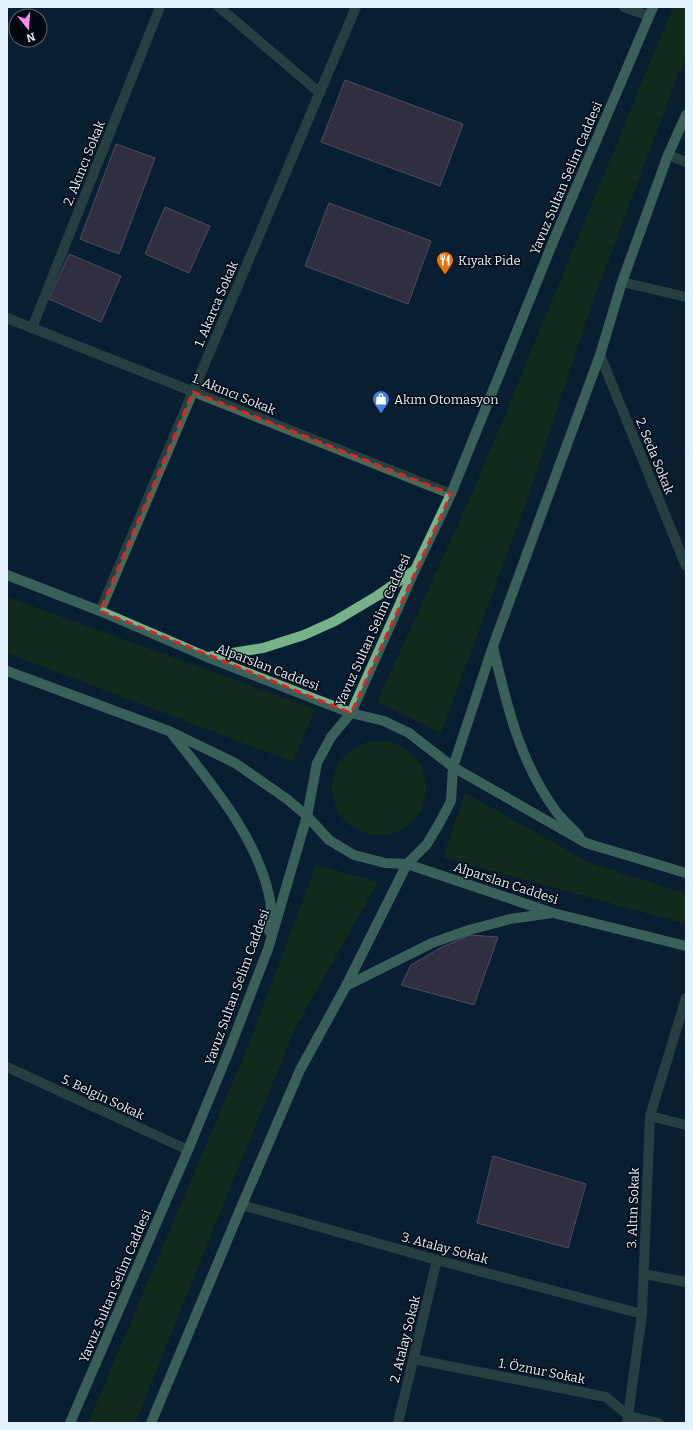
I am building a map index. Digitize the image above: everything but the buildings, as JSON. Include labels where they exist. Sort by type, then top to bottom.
[{"type":"main road","name":"Yavuz Sultan Selim Caddesi","points":[[70,1423],[188,1150],[268,949],[307,816],[318,763],[331,737],[351,713],[451,494],[553,242],[651,11]]},
{"type":"main road","points":[[151,1423],[300,1070],[346,986],[407,864],[427,844],[451,801],[453,767],[493,646],[600,355],[622,282],[668,155],[686,115]]},
{"type":"main road","points":[[207,657],[263,648],[310,632],[335,621],[377,596],[415,570]]},
{"type":"main road","name":"Alparslan Caddesi","points":[[7,575],[100,611],[207,657],[351,713],[384,721],[409,733],[453,767],[586,843],[686,873]]},
{"type":"main road","points":[[493,646],[506,703],[518,743],[537,781],[559,814],[586,843]]},
{"type":"main road","name":"Alparslan Caddesi","points":[[7,671],[169,731],[235,764],[287,799],[307,816],[329,840],[354,855],[385,863],[407,864],[554,913],[686,946]]},
{"type":"main road","points":[[169,731],[208,780],[231,813],[262,869],[271,902],[268,949]]},
{"type":"main road","points":[[346,986],[439,940],[510,919],[554,913]]},
{"type":"street","name":"2. Akıncı Sokak","points":[[32,328],[160,7]]},
{"type":"street","points":[[219,7],[320,93]]},
{"type":"street","name":"1. Akarca Sokak","points":[[100,611],[356,7]]},
{"type":"street","points":[[624,7],[651,11]]},
{"type":"street","points":[[668,155],[686,162]]},
{"type":"street","points":[[622,282],[686,297]]},
{"type":"street","name":"1. Akıncı Sokak","points":[[7,318],[451,494]]},
{"type":"street","name":"2. Seda Sokak","points":[[600,355],[685,563]]},
{"type":"street","name":"3. Altın Sokak","points":[[628,1420],[642,1314],[650,1116],[686,998]]},
{"type":"street","name":"5. Belgin Sokak","points":[[7,1067],[188,1150]]},
{"type":"street","points":[[650,1116],[686,1125]]},
{"type":"street","name":"3. Atalay Sokak","points":[[242,1205],[437,1260],[642,1314]]},
{"type":"street","name":"2. Atalay Sokak","points":[[398,1423],[437,1260]]},
{"type":"street","points":[[644,1274],[686,1282]]},
{"type":"street","name":"1. Öznur Sokak","points":[[413,1359],[606,1397],[628,1420],[659,1423]]},
{"type":"highlighted area","points":[[193,392],[451,494],[351,713],[100,611]]},
{"type":"green space","points":[[673,7],[686,7],[686,58],[679,72],[592,304],[527,500],[441,733],[377,702],[475,487]]},
{"type":"green space","points":[[7,597],[315,709],[293,762],[7,653]]},
{"type":"green space","points":[[379,741],[397,745],[412,755],[422,770],[426,788],[422,806],[412,821],[397,831],[379,835],[361,831],[346,821],[336,806],[332,788],[336,770],[346,755],[361,745]]},
{"type":"green space","points":[[465,793],[590,863],[686,894],[686,924],[443,857]]},
{"type":"green space","points":[[316,865],[378,882],[295,1028],[135,1423],[88,1423],[250,1041]]},
{"type":"place","name":"Kıyak Pide","points":[[445,275]]},
{"type":"place","name":"Akım Otomasyon","points":[[381,414]]}]
